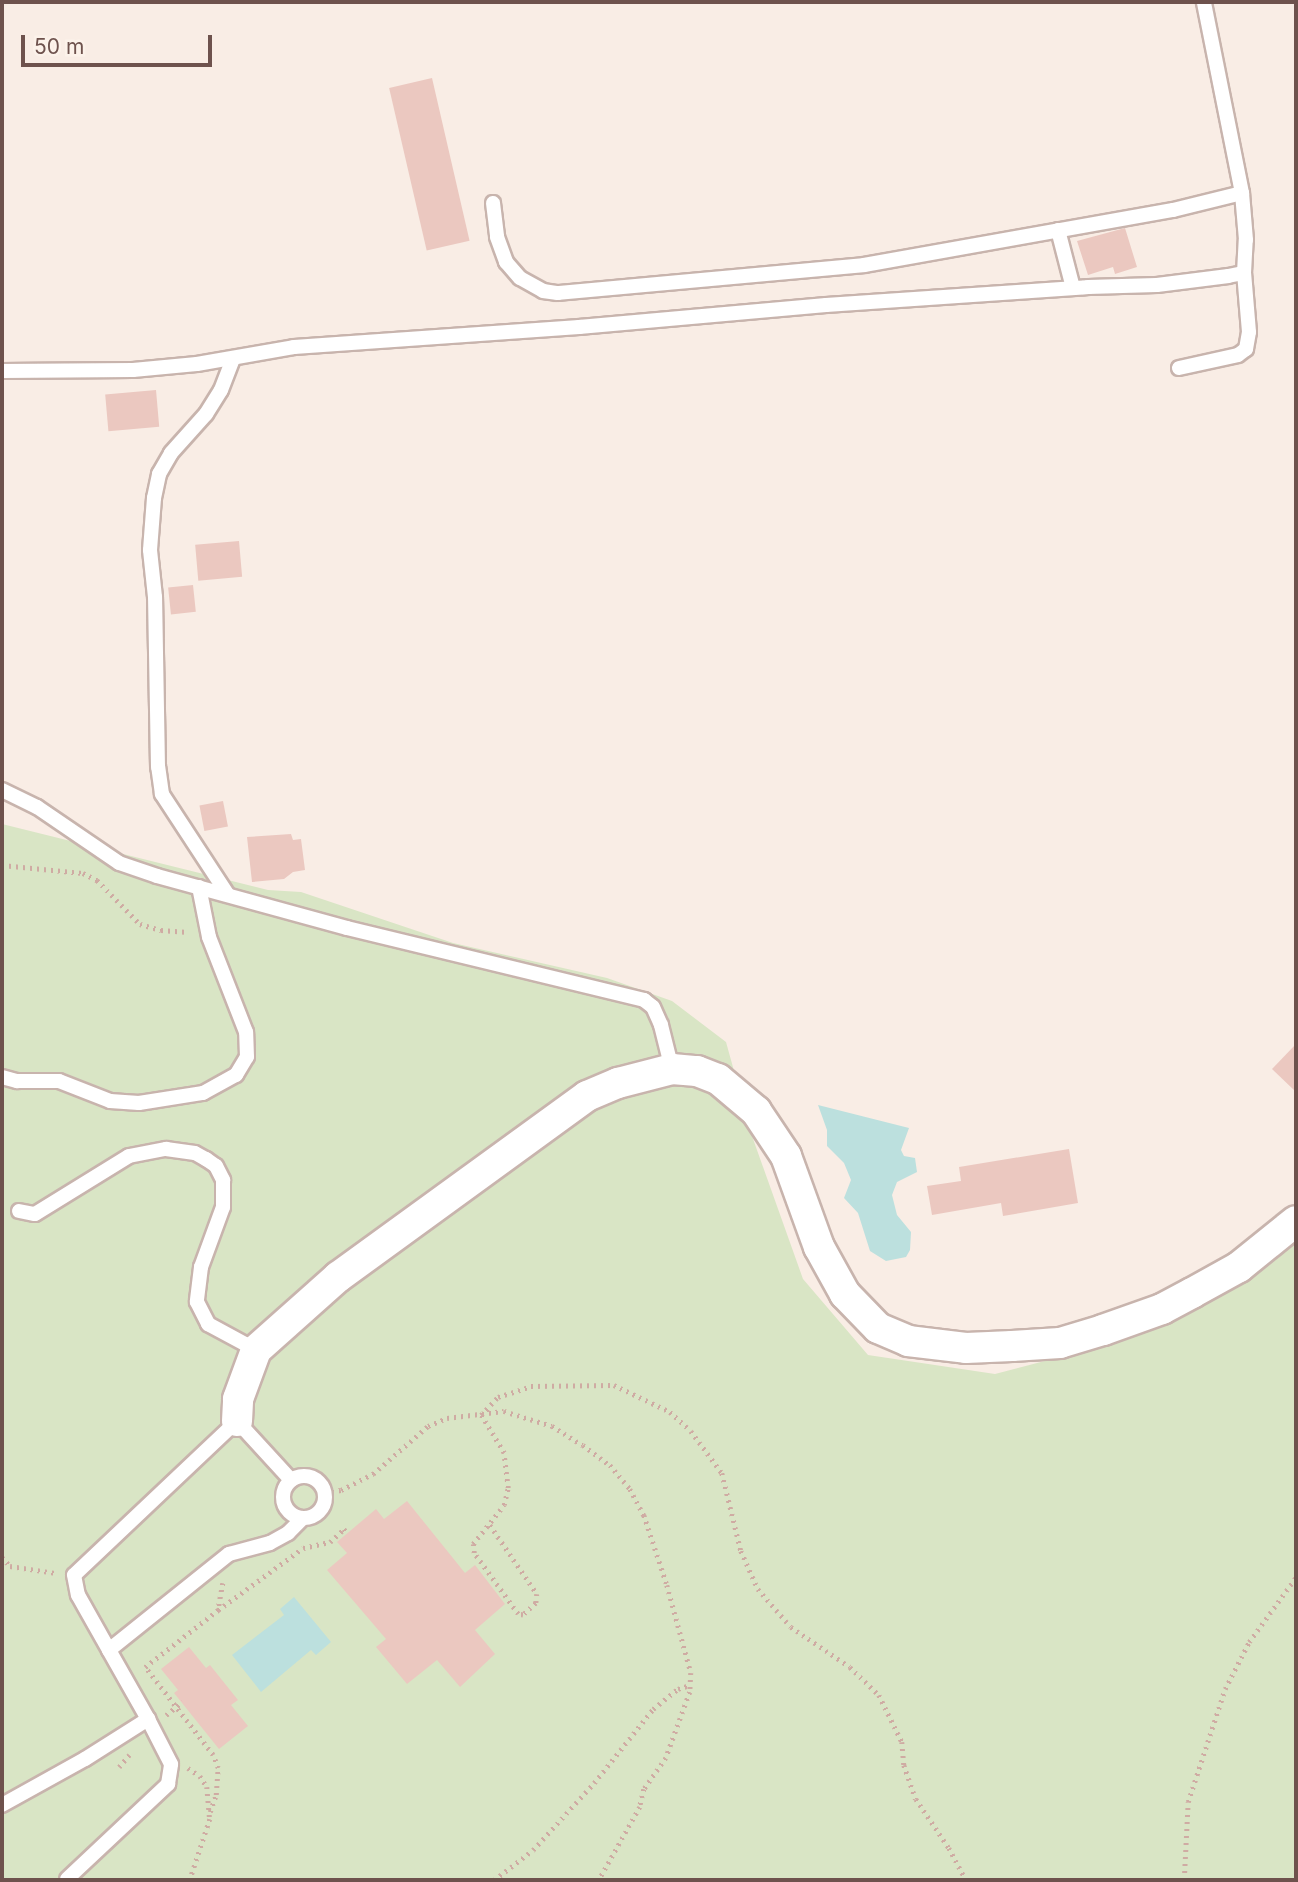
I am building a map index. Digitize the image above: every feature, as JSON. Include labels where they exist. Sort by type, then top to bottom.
[{"type":"street","points":[[237,1421],[238,1399],[256,1350],[338,1277],[586,1096],[618,1083],[672,1069],[697,1072],[718,1079],[756,1111],[786,1156],[819,1247],[845,1294],[878,1328],[908,1341],[966,1348],[1012,1346],[1060,1343],[1103,1330],[1162,1309],[1239,1267],[1296,1221]]},
{"type":"lane","points":[[1179,368],[1238,355],[1246,349],[1249,332],[1242,193],[1204,2]]},
{"type":"lane","points":[[493,203],[497,237],[506,262],[520,278],[543,291],[558,293],[810,272],[1173,210],[1242,193]]},
{"type":"lane","points":[[1058,230],[1073,288]]},
{"type":"lane","points":[[2,371],[133,370],[233,359],[294,347],[1073,288],[1157,285],[1244,273]]},
{"type":"lane","points":[[228,895],[162,794],[158,767],[155,597],[150,550],[154,498],[159,474],[171,453],[206,414],[221,390],[233,359]]},
{"type":"lane","points":[[2,790],[37,807],[119,863],[347,928],[644,1000],[653,1007],[661,1025],[672,1069]]},
{"type":"lane","points":[[2,1077],[18,1081],[59,1082],[110,1101],[139,1103],[172,1100],[203,1093],[236,1075],[247,1057],[246,1032],[206,928],[200,887]]},
{"type":"lane","points":[[19,1211],[35,1214],[129,1156],[166,1149],[195,1153],[206,1159],[216,1166],[223,1180],[223,1207],[201,1267],[197,1302],[208,1324],[256,1350]]},
{"type":"lane","points":[[67,1879],[159,1796],[168,1784],[170,1762],[78,1595],[74,1575],[237,1421],[291,1480]]},
{"type":"lane","points":[[109,1650],[229,1554],[270,1543],[288,1533],[303,1518],[320,1511],[325,1493],[315,1478],[303,1475],[291,1480],[284,1491],[284,1503],[291,1514],[303,1518]]},
{"type":"lane","points":[[2,1805],[85,1759],[148,1719]]},
{"type":"path","points":[[2,865],[83,873],[97,880],[131,916],[147,927],[185,932],[206,928]]},
{"type":"path","points":[[481,1415],[498,1397],[507,1393],[530,1386],[583,1383],[614,1385],[643,1398],[683,1422],[722,1473],[741,1551],[758,1589],[791,1627],[836,1656],[879,1695],[902,1742],[904,1765],[916,1799],[967,1880]]},
{"type":"path","points":[[325,1493],[341,1490],[373,1474],[428,1426],[447,1418],[514,1412],[552,1426],[601,1457],[623,1480],[644,1514],[687,1651],[690,1685],[666,1758],[644,1789],[640,1807],[599,1880]]},
{"type":"path","points":[[481,1415],[499,1442],[507,1464],[508,1488],[504,1505],[472,1544],[474,1553],[518,1614],[523,1615],[536,1603],[537,1594],[490,1525]]},
{"type":"path","points":[[190,1880],[203,1847],[216,1795],[218,1768],[213,1755],[145,1667],[303,1548],[330,1542],[344,1529],[348,1534]]},
{"type":"path","points":[[218,1610],[229,1554]]},
{"type":"path","points":[[2,1556],[10,1566],[18,1569],[74,1575]]},
{"type":"path","points":[[1184,1880],[1188,1802],[1230,1676],[1259,1626],[1285,1596],[1296,1577]]},
{"type":"path","points":[[494,1880],[541,1842],[653,1709],[678,1689],[690,1685]]},
{"type":"path","points":[[170,1762],[200,1776],[208,1787],[210,1812]]},
{"type":"green space","points":[[2,824],[268,890],[301,892],[453,943],[607,978],[672,1001],[726,1042],[752,1136],[803,1279],[868,1355],[995,1374],[1087,1350],[1200,1302],[1296,1240],[1296,1880],[2,1880]]},
{"type":"water","points":[[818,1105],[909,1128],[901,1150],[904,1156],[915,1158],[917,1172],[897,1182],[892,1195],[897,1215],[911,1232],[910,1250],[906,1257],[886,1261],[870,1251],[858,1213],[844,1198],[851,1180],[844,1163],[827,1146],[827,1130]]},
{"type":"water","points":[[294,1597],[331,1642],[316,1655],[311,1650],[261,1692],[232,1655],[284,1615],[280,1609]]},
{"type":"building","points":[[432,78],[470,241],[427,251],[389,88]]},
{"type":"building","points":[[1125,228],[1137,267],[1115,274],[1113,267],[1088,275],[1077,241]]},
{"type":"building","points":[[156,390],[159,427],[108,431],[105,394]]},
{"type":"building","points":[[239,541],[242,577],[198,581],[195,545]]},
{"type":"building","points":[[193,585],[196,612],[171,614],[168,588]]},
{"type":"building","points":[[223,801],[228,827],[204,831],[199,806]]},
{"type":"building","points":[[291,834],[293,840],[301,839],[305,870],[293,872],[284,879],[252,882],[247,837]]},
{"type":"building","points":[[1296,1044],[1296,1092],[1272,1069]]},
{"type":"building","points":[[1069,1149],[1078,1203],[1003,1216],[1001,1203],[932,1215],[927,1186],[961,1181],[959,1167]]},
{"type":"building","points":[[407,1501],[465,1573],[475,1565],[505,1604],[475,1630],[495,1654],[460,1687],[437,1660],[407,1684],[376,1647],[386,1639],[327,1570],[347,1553],[337,1542],[376,1509],[384,1519]]},
{"type":"building","points":[[189,1647],[206,1668],[210,1665],[238,1700],[231,1705],[248,1726],[219,1749],[174,1693],[178,1690],[161,1669]]}]
